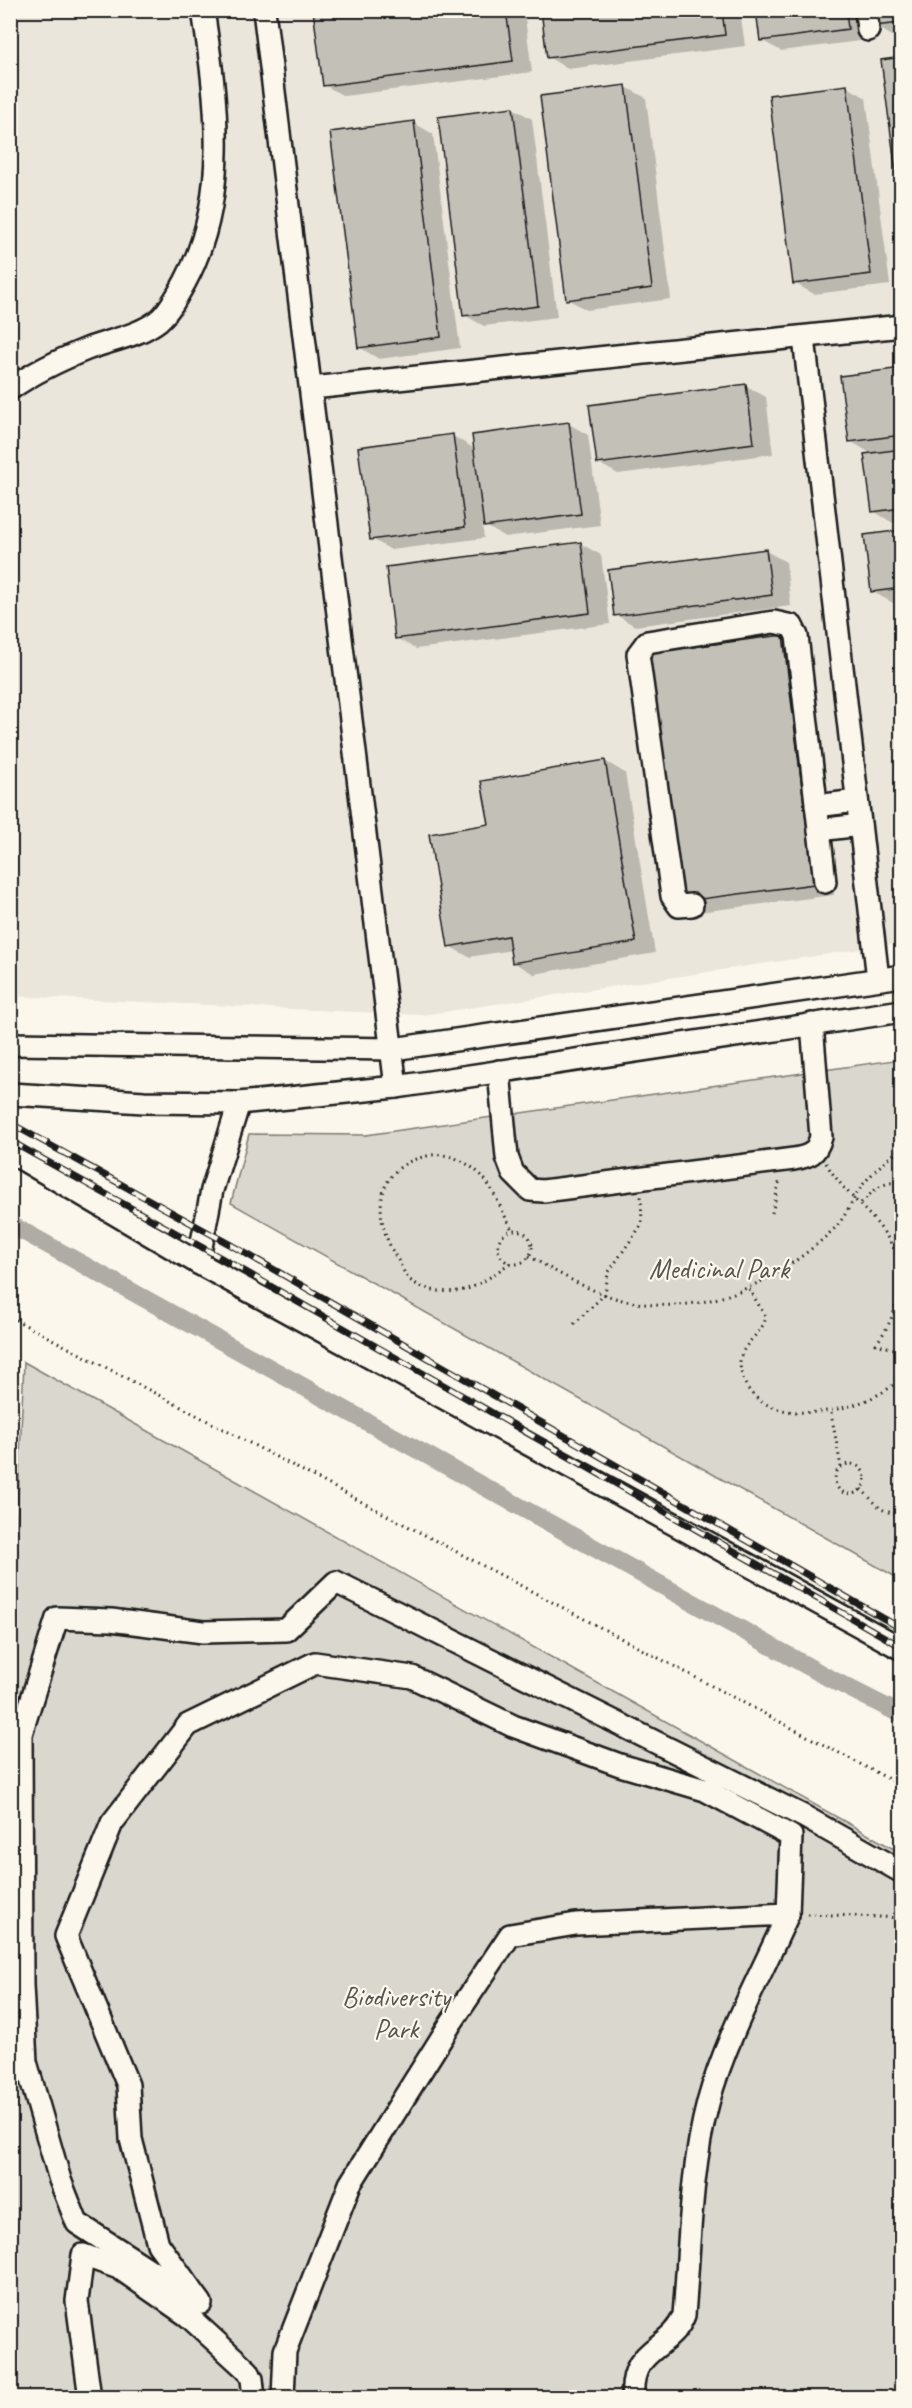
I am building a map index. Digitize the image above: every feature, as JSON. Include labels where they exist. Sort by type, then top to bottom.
[{"type":"street","points":[[10,389],[85,350],[134,334],[158,320],[173,303],[193,267],[204,236],[212,202],[217,157],[212,65],[203,10]]},
{"type":"street","points":[[264,10],[396,1087]]},
{"type":"street","points":[[312,388],[902,327]]},
{"type":"street","points":[[804,338],[878,979]]},
{"type":"street","points":[[692,905],[679,906],[672,896],[638,654],[642,645],[647,642],[774,622],[792,626],[796,636],[825,882]]},
{"type":"street","points":[[816,806],[857,801]]},
{"type":"street","points":[[819,830],[860,825]]},
{"type":"street","points":[[10,1044],[393,1049],[902,976]]},
{"type":"street","points":[[10,1094],[144,1102],[239,1103],[396,1087],[902,1011]]},
{"type":"street","points":[[499,1071],[507,1157],[513,1173],[530,1190],[543,1191],[785,1160],[811,1156],[818,1149],[821,1137],[821,1112],[812,1024]]},
{"type":"street","points":[[198,1263],[212,1190],[239,1103]]},
{"type":"street","points":[[10,1152],[198,1263],[902,1649]]},
{"type":"street","points":[[633,2397],[632,2378],[635,2370],[658,2344],[677,2330],[684,2315],[694,2184],[708,2103],[724,2057],[788,1914],[791,1836],[705,1790],[620,1765],[513,1726],[412,1677],[315,1663],[188,1725],[112,1823],[66,1936],[128,2085],[131,2139],[158,2244],[201,2303],[77,2223],[60,2180],[26,2062],[22,1984],[21,1734],[57,1618],[111,1620],[203,1632],[286,1630],[336,1582],[805,1817],[902,1872]]},
{"type":"street","points":[[283,2397],[285,2351],[350,2184],[510,1935],[576,1924],[788,1914]]},
{"type":"street","points":[[90,2397],[77,2301],[83,2255],[119,2268],[188,2316],[248,2371],[252,2379],[254,2397]]},
{"type":"path","points":[[529,1256],[563,1276],[604,1294],[636,1302],[686,1303],[716,1299],[749,1289],[774,1277],[802,1257],[837,1226],[856,1197],[884,1162],[902,1148]]},
{"type":"path","points":[[818,1149],[832,1173],[856,1197],[889,1240],[900,1261],[902,1277]]},
{"type":"path","points":[[510,1263],[483,1281],[460,1291],[437,1292],[410,1279],[390,1248],[381,1225],[380,1207],[383,1188],[395,1171],[413,1159],[434,1154],[453,1156],[481,1175],[512,1230],[523,1233],[530,1240],[529,1256],[520,1263],[510,1263],[501,1257],[498,1246],[502,1236],[512,1230]]},
{"type":"path","points":[[772,1213],[785,1160]]},
{"type":"path","points":[[574,1324],[604,1294],[608,1273],[642,1224],[641,1179]]},
{"type":"path","points":[[861,1203],[875,1189],[891,1181],[902,1183]]},
{"type":"path","points":[[902,1282],[889,1328],[876,1344],[902,1351]]},
{"type":"path","points":[[749,1289],[766,1317],[760,1332],[741,1354],[743,1378],[759,1400],[790,1412],[831,1412],[870,1401],[902,1377]]},
{"type":"path","points":[[10,1317],[902,1786]]},
{"type":"path","points":[[831,1412],[841,1467]]},
{"type":"path","points":[[850,1464],[860,1467],[865,1480],[861,1489],[852,1493],[839,1489],[836,1475],[841,1467],[850,1464]]},
{"type":"path","points":[[861,1489],[881,1509],[902,1517]]},
{"type":"path","points":[[788,1914],[902,1918]]},
{"type":"shaded area","points":[[11,11],[901,11],[901,943],[423,1015],[11,996]]},
{"type":"green space","name":"Medicinal Park","points":[[901,1059],[901,1580],[231,1203],[249,1134],[366,1135]]},
{"type":"green space","name":"Biodiversity Park","points":[[24,1362],[901,1853],[901,2397],[11,2398],[10,1684]]},
{"type":"building","points":[[313,10],[506,10],[513,61],[323,86]]},
{"type":"building","points":[[541,10],[722,10],[725,35],[547,58]]},
{"type":"building","points":[[756,10],[846,10],[848,29],[760,41]]},
{"type":"building","points":[[871,10],[902,10],[902,23],[873,26]]},
{"type":"building","points":[[902,57],[902,217],[881,60]]},
{"type":"building","points":[[626,85],[652,288],[566,300],[540,96]]},
{"type":"building","points":[[847,85],[871,274],[793,284],[769,95]]},
{"type":"building","points":[[513,107],[538,306],[463,316],[438,117]]},
{"type":"building","points":[[414,121],[441,337],[358,348],[330,132]]},
{"type":"building","points":[[902,368],[902,435],[849,442],[840,376]]},
{"type":"building","points":[[746,384],[754,443],[597,464],[589,405]]},
{"type":"building","points":[[569,422],[581,514],[484,527],[472,435]]},
{"type":"building","points":[[453,434],[465,527],[370,540],[358,447]]},
{"type":"building","points":[[902,449],[902,508],[872,512],[864,454]]},
{"type":"building","points":[[902,530],[902,588],[871,592],[864,535]]},
{"type":"building","points":[[581,542],[590,613],[395,639],[386,567]]},
{"type":"building","points":[[766,549],[772,595],[614,616],[608,570]]},
{"type":"building","points":[[783,635],[814,884],[678,902],[647,653]]},
{"type":"building","points":[[605,760],[636,942],[512,963],[508,936],[448,947],[429,834],[489,824],[481,781]]},
{"type":"waterway","points":[[10,1224],[829,1678],[902,1715]]},
{"type":"railway","points":[[10,1123],[231,1245],[902,1629]]},
{"type":"railway","points":[[10,1141],[223,1259],[902,1647]]}]
